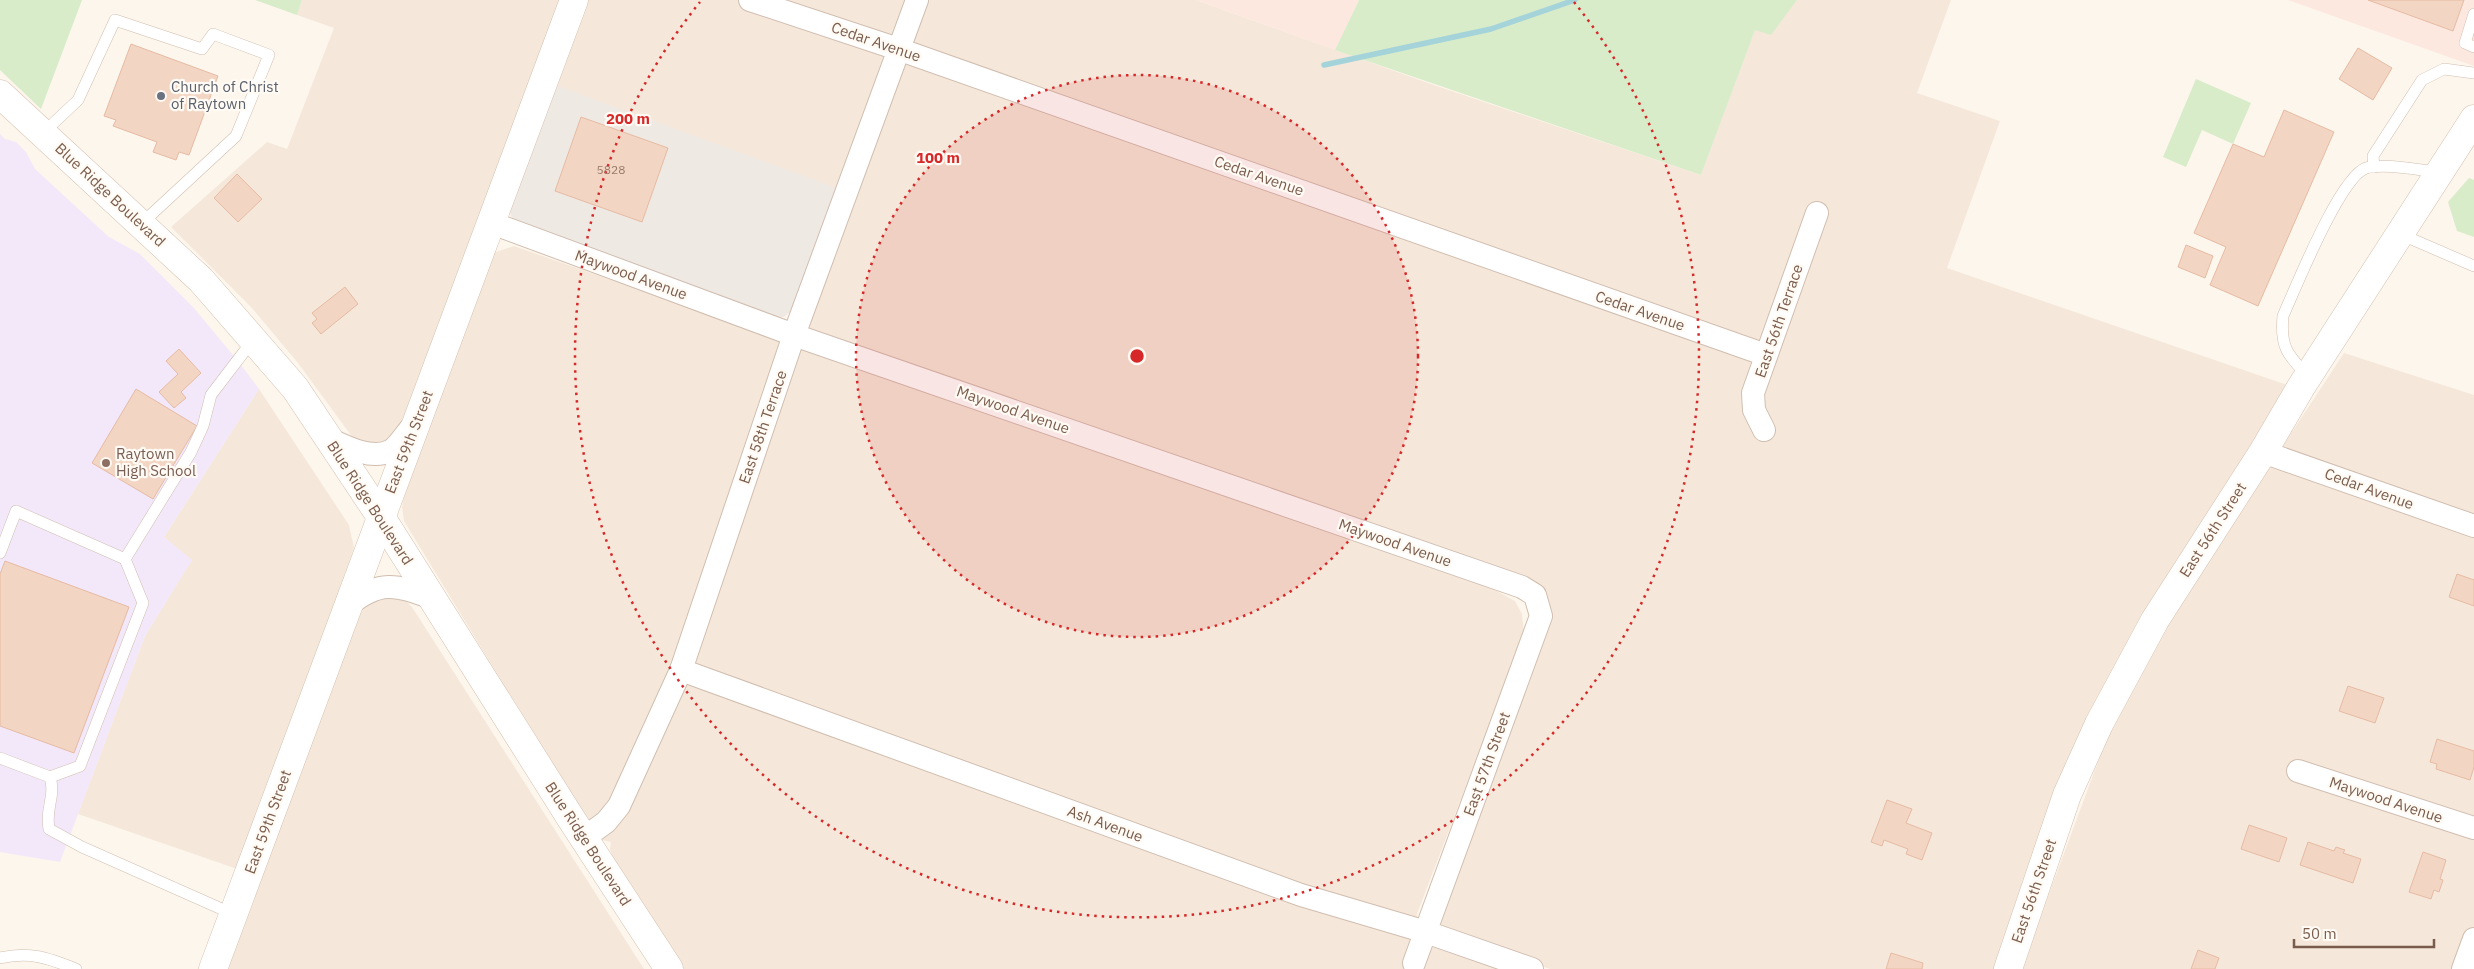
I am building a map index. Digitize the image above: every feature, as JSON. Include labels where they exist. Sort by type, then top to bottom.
[{"type":"street","name":"East 59th Street","points":[[213,969],[574,0]]},
{"type":"street","name":"Cedar Avenue","points":[[750,0],[898,49],[1766,355]]},
{"type":"street","name":"East 58th Terrace","points":[[584,838],[606,822],[619,806],[681,670],[794,334],[916,0]]},
{"type":"street","name":"Blue Ridge Boulevard","points":[[0,94],[201,280],[295,388],[381,517],[669,969]]},
{"type":"street","name":"East 56th Street","points":[[2008,969],[2067,795],[2098,724],[2155,620],[2264,452],[2308,376],[2474,119]]},
{"type":"street","name":"East 56th Terrace","points":[[1764,430],[1754,410],[1753,394],[1817,212]]},
{"type":"street","name":"Maywood Avenue","points":[[492,223],[794,334],[1512,584],[1535,595]]},
{"type":"street","points":[[329,439],[350,449],[371,454],[391,450],[418,420]]},
{"type":"street","name":"Cedar Avenue","points":[[2264,452],[2474,526]]},
{"type":"street","points":[[348,606],[364,592],[384,586],[411,590],[432,598]]},
{"type":"street","name":"East 57th Street","points":[[1414,963],[1541,616],[1535,595]]},
{"type":"street","name":"Ash Avenue","points":[[681,670],[1300,895],[1426,932],[1532,969]]},
{"type":"street","name":"Maywood Avenue","points":[[2298,771],[2474,828]]},
{"type":"street","points":[[2463,969],[2474,939]]},
{"type":"lane","points":[[2474,14],[2466,43],[2474,47]]},
{"type":"lane","points":[[42,133],[78,100],[115,20],[202,49],[213,34],[269,55],[236,136],[141,224]]},
{"type":"lane","points":[[2374,166],[2373,156],[2422,80],[2444,69],[2474,73]]},
{"type":"lane","points":[[2308,376],[2292,360],[2284,346],[2281,333],[2282,316],[2337,200],[2351,179],[2364,169],[2374,166],[2440,172]]},
{"type":"lane","points":[[2400,234],[2474,266]]},
{"type":"lane","points":[[125,559],[190,452],[203,426],[211,395],[253,340]]},
{"type":"lane","points":[[0,553],[16,512],[125,559],[143,602],[80,766],[50,777],[0,758]]},
{"type":"lane","points":[[50,777],[54,789],[46,814],[50,829],[82,847],[234,914]]},
{"type":"lane","points":[[0,958],[19,953],[38,955],[76,969]]},
{"type":"shaded area","points":[[302,0],[560,0],[401,424],[395,435],[381,444],[369,445],[353,438],[298,363],[251,307],[171,227],[267,142],[287,149],[334,28],[297,15]]},
{"type":"shaded area","points":[[586,0],[1196,0],[1431,84],[1701,175],[1755,29],[1771,34],[1797,0],[1951,0],[1917,93],[2000,121],[1947,268],[2293,387],[2127,648],[1999,969],[1550,969],[1451,934],[1442,927],[1439,916],[1549,612],[1544,589],[814,335],[808,329],[806,322],[555,85]]},
{"type":"shaded area","points":[[1196,0],[1359,0],[1335,50]]},
{"type":"shaded area","points":[[2288,0],[2474,0],[2474,66]]},
{"type":"shaded area","points":[[555,85],[837,188],[790,312],[784,317],[774,317],[516,222],[511,216],[509,208]]},
{"type":"shaded area","name":"Raytown High School","points":[[0,134],[5,139],[16,142],[26,152],[35,169],[109,237],[140,254],[193,307],[259,389],[164,537],[192,560],[145,636],[60,862],[0,852]]},
{"type":"shaded area","points":[[514,246],[1493,589],[1515,601],[1522,614],[1524,634],[1417,914],[1418,940],[1500,969],[684,969],[613,859],[610,849],[611,842],[602,840],[574,800],[404,521],[402,507],[404,497],[484,271],[493,253]]},
{"type":"shaded area","points":[[2344,353],[2474,395],[2474,969],[2021,969],[2112,724],[2140,670],[2195,579]]},
{"type":"shaded area","points":[[259,389],[349,525],[354,548],[240,870],[78,814],[145,636],[191,561],[164,537]]},
{"type":"shaded area","points":[[384,596],[403,598],[412,607],[644,969],[224,969],[358,617],[366,605]]},
{"type":"green space","points":[[0,0],[82,0],[41,109],[0,70]]},
{"type":"green space","points":[[255,0],[302,0],[297,15]]},
{"type":"green space","points":[[1359,0],[1797,0],[1771,35],[1755,30],[1701,175],[1335,50]]},
{"type":"green space","points":[[2196,79],[2251,103],[2233,144],[2202,130],[2186,167],[2163,157]]},
{"type":"green space","points":[[2469,178],[2474,180],[2474,237],[2457,231],[2448,202]]},
{"type":"building","points":[[2368,0],[2464,0],[2453,31]]},
{"type":"building","name":"Church of Christ of Raytown","points":[[131,44],[218,76],[189,155],[179,152],[176,160],[153,152],[157,142],[113,126],[116,120],[104,116]]},
{"type":"building","points":[[2358,48],[2392,68],[2373,100],[2339,79]]},
{"type":"building","points":[[2284,110],[2334,132],[2258,306],[2210,285],[2226,247],[2194,233],[2233,144],[2264,157]]},
{"type":"building","points":[[581,117],[668,148],[642,222],[555,191]]},
{"type":"building","points":[[237,174],[262,199],[238,222],[214,198]]},
{"type":"building","points":[[2186,245],[2213,256],[2205,278],[2178,267]]},
{"type":"building","points":[[345,287],[358,304],[321,334],[312,323],[317,319],[312,313]]},
{"type":"building","points":[[179,349],[201,373],[181,392],[186,398],[174,408],[159,392],[178,374],[166,361]]},
{"type":"building","points":[[136,389],[197,426],[153,499],[92,463]]},
{"type":"building","points":[[5,561],[129,607],[74,753],[0,726],[0,574]]},
{"type":"building","points":[[2457,574],[2474,580],[2474,606],[2449,597]]},
{"type":"building","points":[[2348,686],[2384,698],[2375,723],[2339,711]]},
{"type":"building","points":[[2437,739],[2474,751],[2474,767],[2470,780],[2436,769],[2437,764],[2430,762]]},
{"type":"building","points":[[1887,800],[1912,809],[1906,823],[1932,833],[1922,860],[1906,854],[1908,849],[1884,840],[1882,846],[1871,842]]},
{"type":"building","points":[[2249,825],[2287,838],[2279,862],[2241,849]]},
{"type":"building","points":[[2308,842],[2334,851],[2336,847],[2345,850],[2343,853],[2361,859],[2353,883],[2300,865]]},
{"type":"building","points":[[2423,852],[2446,860],[2440,879],[2443,880],[2439,892],[2434,890],[2431,899],[2409,892]]},
{"type":"building","points":[[2198,950],[2219,958],[2215,969],[2191,969]]},
{"type":"building","points":[[1891,953],[1923,963],[1922,969],[1886,969]]},
{"type":"waterway","points":[[1324,65],[1491,29],[1575,0]]},
{"type":"place","name":"Church of Christ of Raytown","points":[[161,96]]},
{"type":"place","name":"Raytown High School","points":[[106,463]]}]
